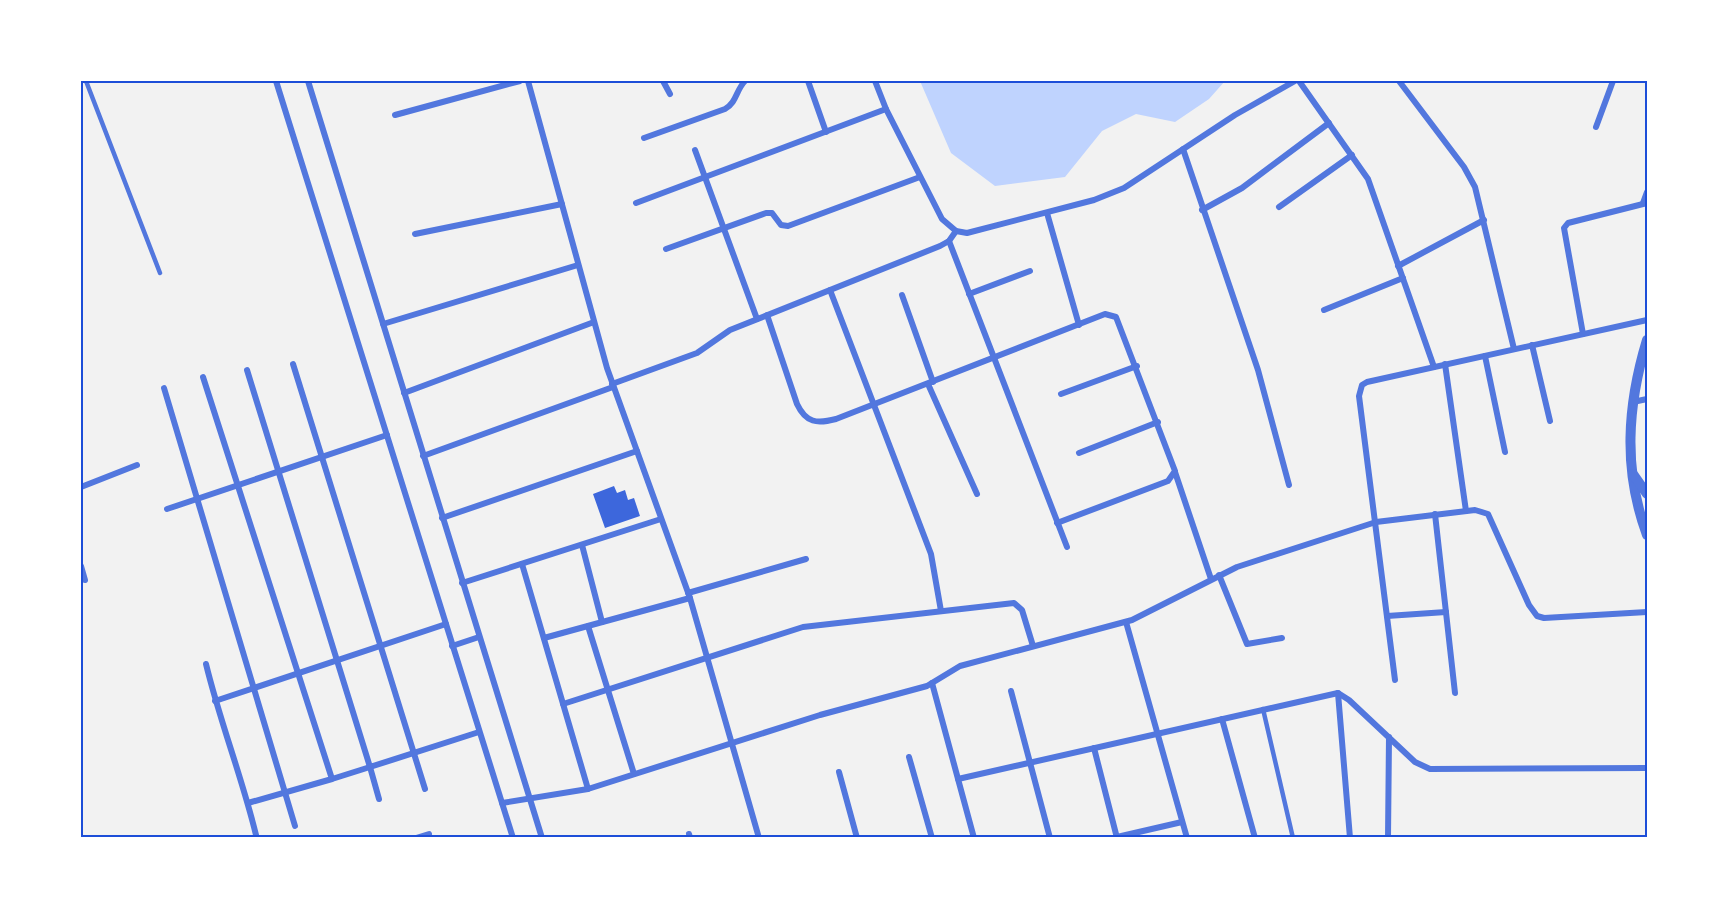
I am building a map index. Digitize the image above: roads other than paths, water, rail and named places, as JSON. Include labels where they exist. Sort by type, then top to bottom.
[{"type":"street","points":[[276,81],[513,838]]},
{"type":"street","points":[[308,81],[542,838]]},
{"type":"street","points":[[394,116],[520,81]]},
{"type":"street","points":[[528,81],[613,386],[689,596],[759,838]]},
{"type":"street","points":[[663,81],[670,94]]},
{"type":"street","points":[[644,138],[725,109],[733,104],[745,81]]},
{"type":"street","points":[[808,81],[826,132]]},
{"type":"street","points":[[875,81],[886,109],[942,219],[956,231],[967,233],[1094,200],[1124,188],[1234,115],[1297,81],[1368,179],[1434,367]]},
{"type":"street","points":[[1399,81],[1469,175],[1475,187],[1514,349]]},
{"type":"street","points":[[1596,127],[1613,81]]},
{"type":"street","points":[[636,203],[886,109]]},
{"type":"street","points":[[1202,210],[1242,188],[1329,123]]},
{"type":"street","points":[[1183,149],[1258,370],[1289,485]]},
{"type":"street","points":[[695,150],[757,319]]},
{"type":"street","points":[[1279,207],[1352,155]]},
{"type":"street","points":[[666,249],[769,213],[781,225],[788,226],[920,177]]},
{"type":"street","points":[[1583,334],[1564,228],[1568,223],[1645,203],[1647,192]]},
{"type":"street","points":[[415,234],[562,204]]},
{"type":"street","points":[[1047,213],[1079,325]]},
{"type":"street","points":[[1398,266],[1484,220]]},
{"type":"street","points":[[423,456],[697,354],[730,330],[949,241],[956,231]]},
{"type":"street","points":[[949,241],[1067,547]]},
{"type":"street","points":[[383,324],[578,266]]},
{"type":"street","points":[[969,294],[1030,271]]},
{"type":"street","points":[[1324,310],[1403,278]]},
{"type":"street","points":[[830,290],[932,554],[941,611]]},
{"type":"street","points":[[902,295],[931,383],[977,494]]},
{"type":"street","points":[[767,315],[802,416],[816,423],[873,405],[1105,314],[1116,317],[1158,422],[1211,579]]},
{"type":"street","points":[[1395,680],[1360,390],[1367,382],[1647,320]]},
{"type":"street","points":[[404,393],[594,322]]},
{"type":"street","points":[[1647,340],[1629,429],[1632,474],[1638,512],[1647,535]]},
{"type":"street","points":[[1532,345],[1550,421]]},
{"type":"street","points":[[1485,356],[1505,452]]},
{"type":"street","points":[[293,363],[415,750],[425,789]]},
{"type":"street","points":[[1445,364],[1466,511]]},
{"type":"street","points":[[1061,394],[1137,366]]},
{"type":"street","points":[[247,370],[379,799]]},
{"type":"street","points":[[203,377],[236,487],[332,779]]},
{"type":"street","points":[[164,388],[295,826]]},
{"type":"street","points":[[1633,402],[1647,399]]},
{"type":"street","points":[[1078,453],[1158,422]]},
{"type":"street","points":[[167,509],[387,435]]},
{"type":"street","points":[[442,518],[637,451]]},
{"type":"street","points":[[81,487],[137,465]]},
{"type":"street","points":[[1057,523],[1168,481],[1175,471]]},
{"type":"street","points":[[1632,474],[1645,487]]},
{"type":"street","points":[[502,803],[588,789],[731,742],[932,683],[960,666],[1126,622],[1219,575],[1376,522],[1435,514],[1482,511],[1493,521],[1529,605],[1537,616],[1544,618],[1647,612]]},
{"type":"street","points":[[1435,514],[1455,693]]},
{"type":"street","points":[[462,583],[661,519]]},
{"type":"street","points":[[582,545],[602,622]]},
{"type":"street","points":[[544,638],[806,559]]},
{"type":"street","points":[[522,564],[588,789]]},
{"type":"street","points":[[81,566],[85,580]]},
{"type":"street","points":[[1219,575],[1247,644],[1282,638]]},
{"type":"street","points":[[563,704],[803,627],[1009,603],[1019,605],[1033,646]]},
{"type":"street","points":[[1387,616],[1446,612]]},
{"type":"street","points":[[1126,622],[1187,838]]},
{"type":"street","points":[[215,701],[446,624]]},
{"type":"street","points":[[588,626],[634,774]]},
{"type":"street","points":[[452,645],[479,637]]},
{"type":"street","points":[[206,664],[256,835]]},
{"type":"street","points":[[932,683],[974,838]]},
{"type":"street","points":[[1011,691],[1050,838]]},
{"type":"street","points":[[958,779],[1338,693],[1349,700],[1415,762],[1430,769],[1647,768]]},
{"type":"street","points":[[1338,693],[1350,838]]},
{"type":"street","points":[[1222,718],[1255,838]]},
{"type":"street","points":[[248,803],[479,732]]},
{"type":"street","points":[[1388,838],[1389,737]]},
{"type":"street","points":[[1094,748],[1117,837],[1182,822]]},
{"type":"street","points":[[909,757],[932,838]]},
{"type":"street","points":[[839,772],[857,838]]},
{"type":"street","points":[[416,838],[429,834]]},
{"type":"street","points":[[1515,838],[1568,838]]},
{"type":"lane","points":[[86,81],[160,273]]},
{"type":"lane","points":[[1263,709],[1293,838]]},
{"type":"water","points":[[920,81],[1225,81],[1209,99],[1175,122],[1136,114],[1102,131],[1065,177],[995,186],[951,153]]}]
